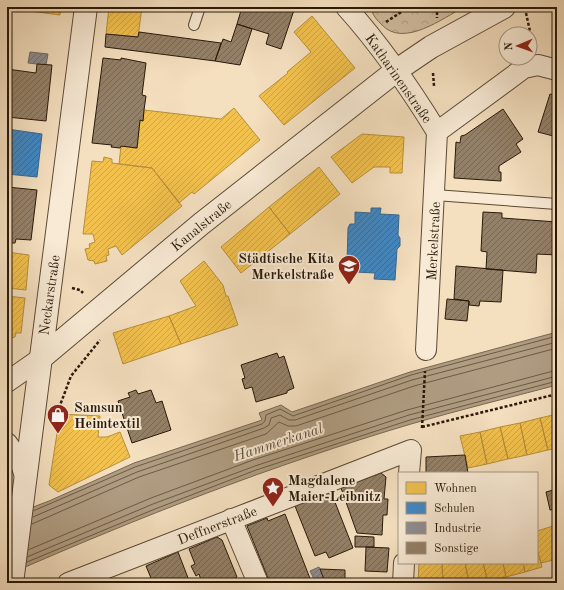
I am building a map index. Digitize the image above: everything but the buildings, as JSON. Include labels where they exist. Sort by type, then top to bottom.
[{"type":"street","name":"Neckarstraße","points":[[12,583],[40,358],[66,176],[86,7]]},
{"type":"street","name":"Katharinenstraße","points":[[346,7],[370,34],[398,70],[437,132],[524,68],[538,66],[557,70]]},
{"type":"street","name":"Kanalstraße","points":[[7,382],[40,358],[201,224],[398,70],[432,47],[504,7]]},
{"type":"street","name":"Merkelstraße","points":[[426,350],[437,132]]},
{"type":"street","points":[[7,443],[20,460],[25,476]]},
{"type":"street","name":"Deffnerstraße","points":[[68,583],[411,450],[409,472]]},
{"type":"street","points":[[231,519],[258,583]]},
{"type":"street","points":[[403,583],[404,564]]},
{"type":"lane","points":[[194,25],[200,7]]},
{"type":"lane","points":[[435,195],[557,204]]},
{"type":"path","points":[[370,34],[397,13],[409,7]]},
{"type":"path","points":[[524,7],[529,26]]},
{"type":"path","points":[[57,414],[71,376],[104,336]]},
{"type":"path","points":[[426,350],[422,427],[557,394]]},
{"type":"path","points":[[7,419],[8,415]]},
{"type":"green space","points":[[371,7],[464,7],[435,24],[423,29],[401,33],[391,31],[382,25],[374,15]]},
{"type":"water","name":"Hammerkanal","points":[[557,332],[557,385],[411,424],[308,457],[207,493],[106,533],[7,575],[7,517],[49,501],[134,463],[262,420],[259,413],[281,405],[292,412],[410,372]]},
{"type":"place","name":"Städtische Kita Merkelstraße","points":[[349,286]]},
{"type":"place","name":"Samsun Heimtextil","points":[[58,434]]},
{"type":"place","name":"Magdalene Maier-Leibnitz","points":[[273,508]]}]
